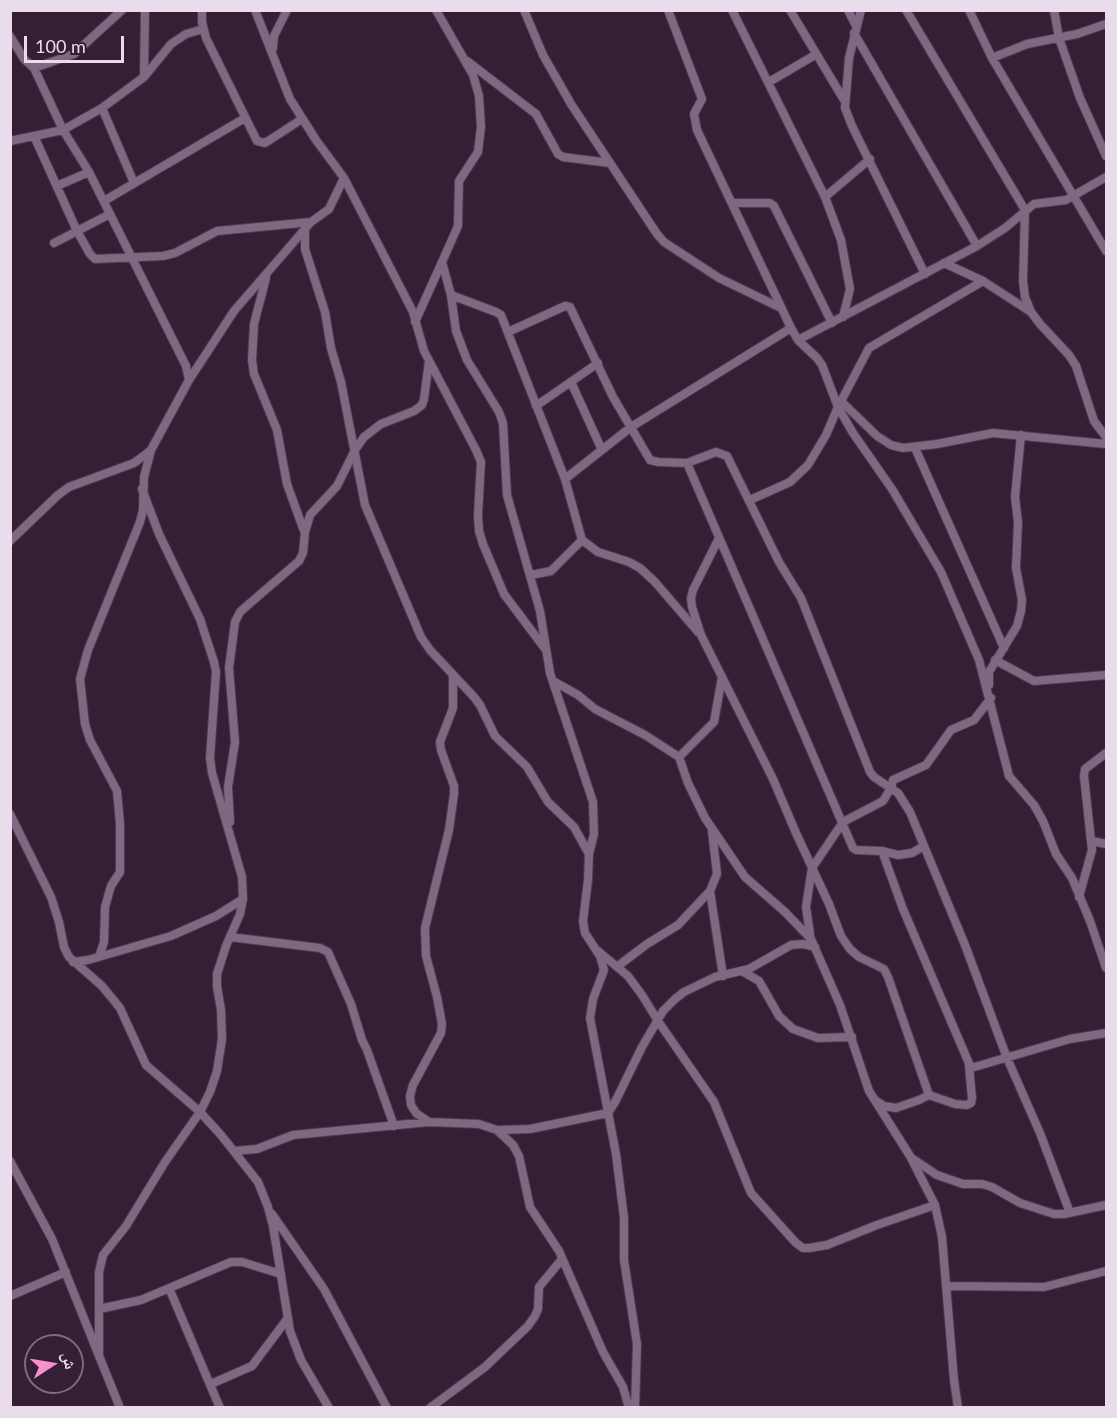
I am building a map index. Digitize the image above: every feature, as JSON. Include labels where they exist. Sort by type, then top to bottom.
[{"type":"street","points":[[144,77],[145,10]]},
{"type":"street","points":[[202,10],[203,29],[257,141],[265,142],[302,119]]},
{"type":"street","points":[[255,10],[273,53],[284,88],[302,119],[345,178],[407,301],[429,361],[455,406],[481,462],[478,531],[496,578],[517,613],[547,651]]},
{"type":"street","points":[[273,53],[274,36],[287,10]]},
{"type":"street","points":[[415,322],[458,226],[459,181],[476,158],[480,143],[479,96],[473,75],[436,10]]},
{"type":"street","points":[[524,10],[553,74],[571,104],[664,242],[719,278],[781,308]]},
{"type":"street","points":[[668,10],[702,99],[694,114],[697,130],[791,328],[798,340],[822,365],[859,442],[892,489],[940,572],[980,660],[1009,776],[1039,813],[1056,854],[1072,878],[1107,968]]},
{"type":"street","points":[[732,10],[825,197],[841,240],[849,276],[849,299],[843,316]]},
{"type":"street","points":[[790,10],[844,100]]},
{"type":"street","points":[[849,10],[855,29],[977,246]]},
{"type":"street","points":[[861,10],[855,29],[844,100],[847,116],[925,274]]},
{"type":"street","points":[[906,10],[1025,210],[1023,281],[1025,297],[1032,312],[1076,366],[1094,421],[1107,437]]},
{"type":"street","points":[[969,10],[992,58],[1107,251]]},
{"type":"street","points":[[1054,10],[1059,38],[1080,98],[1107,156]]},
{"type":"street","points":[[34,68],[74,54],[119,12]]},
{"type":"street","points":[[992,58],[1027,44],[1106,26]]},
{"type":"street","points":[[10,141],[63,130],[102,108],[144,77],[171,44],[186,34],[203,29]]},
{"type":"street","points":[[10,36],[24,59],[34,68],[63,130],[89,172],[186,366],[189,380]]},
{"type":"street","points":[[769,82],[815,55]]},
{"type":"street","points":[[464,58],[536,114],[558,154],[563,157],[610,163]]},
{"type":"street","points":[[102,108],[134,183]]},
{"type":"street","points":[[104,201],[245,117]]},
{"type":"street","points":[[34,136],[77,231],[95,259],[175,253],[217,231],[311,222]]},
{"type":"street","points":[[825,197],[870,159]]},
{"type":"street","points":[[57,186],[89,172]]},
{"type":"street","points":[[798,340],[977,246],[1005,228],[1034,204],[1066,200],[1107,177]]},
{"type":"street","points":[[99,957],[104,942],[105,907],[111,886],[120,872],[119,803],[117,791],[90,740],[85,724],[80,679],[88,650],[135,537],[143,510],[142,489],[151,450],[189,380],[234,311],[311,222],[329,209],[345,178]]},
{"type":"street","points":[[733,202],[770,203],[774,206],[832,322]]},
{"type":"street","points":[[54,243],[110,214]]},
{"type":"street","points":[[305,230],[305,249],[325,312],[365,505],[421,637],[480,705],[495,736],[532,774],[552,808],[574,827],[589,854]]},
{"type":"street","points":[[442,262],[451,295],[459,343],[503,423],[507,495],[540,611],[549,668],[565,723],[591,792],[594,823],[583,921],[585,933],[604,970],[593,999],[590,1018],[616,1154],[624,1218],[624,1260],[637,1344],[635,1407]]},
{"type":"street","points":[[944,263],[983,281],[1032,312]]},
{"type":"street","points":[[267,273],[255,324],[252,360],[254,374],[277,430],[287,484],[305,532]]},
{"type":"street","points":[[750,500],[790,482],[808,465],[826,435],[869,348],[983,281]]},
{"type":"street","points":[[451,295],[501,315],[565,479],[582,540],[598,552],[640,568],[701,635]]},
{"type":"street","points":[[508,332],[565,306],[570,307],[613,397],[650,460],[687,463],[708,453],[723,453],[727,456],[779,562],[801,598],[870,772],[903,798],[965,945],[1007,1058],[1040,1133],[1070,1213]]},
{"type":"street","points":[[565,479],[631,427],[791,328]]},
{"type":"street","points":[[231,835],[228,787],[235,742],[229,668],[235,622],[240,612],[299,561],[303,553],[305,532],[310,515],[337,486],[355,450],[372,430],[422,405],[429,361]]},
{"type":"street","points":[[536,406],[598,363]]},
{"type":"street","points":[[571,382],[602,450]]},
{"type":"street","points":[[840,404],[877,436],[891,445],[903,448],[915,448],[983,434],[1021,435],[1107,444]]},
{"type":"street","points":[[1094,421],[1107,425]]},
{"type":"street","points":[[958,1407],[942,1237],[935,1205],[909,1156],[873,1099],[852,1037],[811,939],[806,907],[812,868],[843,822],[883,801],[893,780],[897,777],[926,765],[951,730],[974,720],[990,698],[989,672],[1017,627],[1021,611],[1022,600],[1016,568],[1018,522],[1015,497],[1021,435]]},
{"type":"street","points":[[915,448],[1004,648]]},
{"type":"street","points":[[10,541],[69,487],[134,463],[151,450]]},
{"type":"street","points":[[687,463],[853,848],[898,855],[907,854],[924,846]]},
{"type":"street","points":[[99,1353],[99,1272],[103,1255],[126,1226],[165,1162],[200,1112],[210,1092],[220,1055],[221,1010],[217,974],[240,914],[243,899],[242,877],[216,789],[210,758],[216,672],[214,662],[200,619],[159,534],[142,489]]},
{"type":"street","points":[[720,538],[693,590],[692,607],[701,635],[773,778],[830,904],[841,936],[859,957],[884,969],[888,977],[929,1095]]},
{"type":"street","points":[[531,575],[551,571],[582,540]]},
{"type":"street","points":[[995,660],[1034,681],[1107,675]]},
{"type":"street","points":[[429,1122],[411,1105],[410,1096],[412,1085],[441,1033],[442,1024],[426,956],[425,928],[447,841],[454,794],[452,777],[440,742],[453,708],[453,675]]},
{"type":"street","points":[[680,757],[714,722],[722,677]]},
{"type":"street","points":[[553,681],[578,695],[595,709],[645,735],[680,757],[688,783],[712,829],[745,877],[785,912],[811,939]]},
{"type":"street","points":[[1079,898],[1090,859],[1092,841],[1085,769],[1107,753]]},
{"type":"street","points":[[10,814],[51,897],[64,947],[73,962],[102,986],[120,1008],[143,1061],[200,1112],[258,1182],[268,1207],[290,1331],[301,1359],[329,1407]]},
{"type":"street","points":[[618,966],[647,944],[678,926],[710,891],[717,874],[712,829]]},
{"type":"street","points":[[1092,841],[1107,844]]},
{"type":"street","points":[[882,851],[903,909],[971,1068]]},
{"type":"street","points":[[710,891],[723,975]]},
{"type":"street","points":[[73,962],[99,957],[171,936],[216,916],[243,899]]},
{"type":"street","points":[[230,937],[320,948],[328,952],[351,1004],[394,1126]]},
{"type":"street","points":[[234,1151],[257,1149],[293,1134],[429,1122],[479,1124],[497,1130],[530,1129],[608,1113],[663,1011],[684,992],[723,975],[758,965],[796,943],[815,947]]},
{"type":"street","points":[[595,949],[618,966],[635,985],[714,1102],[751,1193],[796,1243],[803,1248],[827,1245],[935,1205]]},
{"type":"street","points":[[742,971],[759,981],[779,1016],[793,1029],[818,1038],[852,1037]]},
{"type":"street","points":[[873,1099],[884,1106],[896,1108],[929,1095],[955,1104],[967,1105],[971,1103],[972,1098],[969,1066],[971,1068],[1070,1039],[1107,1033]]},
{"type":"street","points":[[497,1130],[513,1145],[519,1156],[530,1207],[550,1236],[562,1259],[603,1352],[623,1387],[629,1407]]},
{"type":"street","points":[[909,1156],[937,1175],[954,1182],[992,1187],[1020,1203],[1054,1214],[1107,1205]]},
{"type":"street","points":[[10,1161],[52,1239],[120,1407]]},
{"type":"street","points":[[268,1207],[324,1289],[387,1407]]},
{"type":"street","points":[[430,1407],[485,1367],[528,1326],[538,1309],[539,1287],[562,1259]]},
{"type":"street","points":[[99,1309],[141,1300],[231,1262],[242,1262],[281,1274]]},
{"type":"street","points":[[947,1286],[1044,1287],[1072,1278],[1107,1271]]},
{"type":"street","points":[[10,1296],[66,1272]]},
{"type":"street","points":[[169,1288],[220,1407]]},
{"type":"street","points":[[211,1384],[252,1366],[288,1318]]}]
